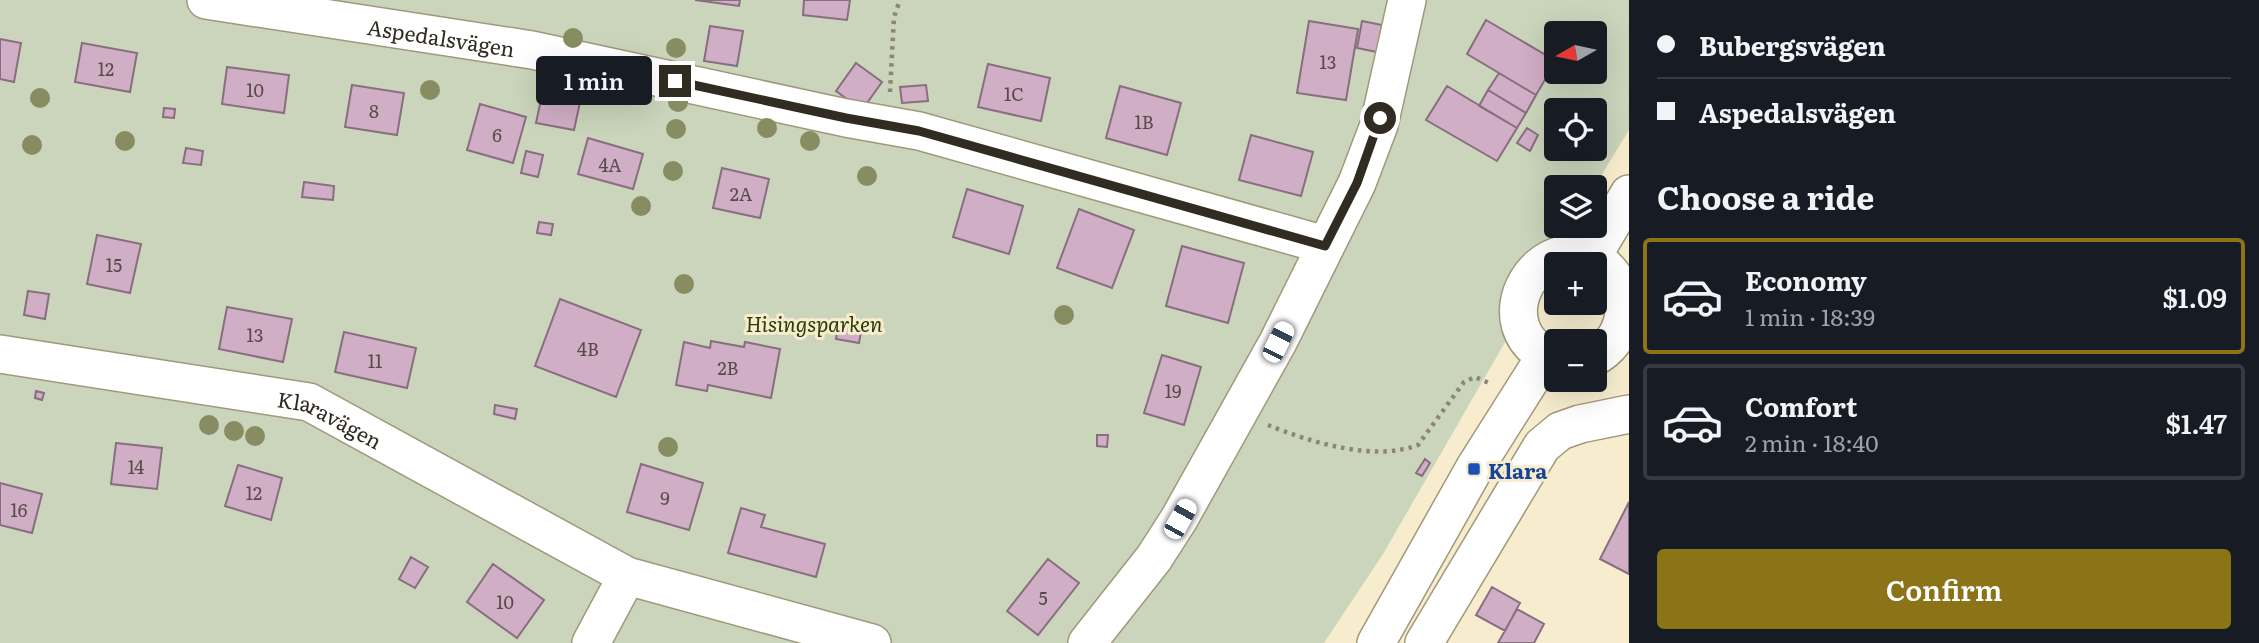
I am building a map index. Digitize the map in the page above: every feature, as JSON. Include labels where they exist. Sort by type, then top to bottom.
[{"type":"street","name":"Aspedalsvägen","points":[[206,0],[532,50],[919,131],[1325,246]]},
{"type":"street","points":[[1087,643],[1154,558],[1180,519],[1278,342],[1357,183],[1379,125],[1407,0]]},
{"type":"street","points":[[1595,252],[1629,194]]},
{"type":"street","points":[[1544,264],[1536,268],[1523,286],[1518,307],[1519,321],[1529,341],[1544,353]]},
{"type":"street","points":[[1607,270],[1623,295],[1623,319],[1613,347]]},
{"type":"street","name":"Klaravägen","points":[[0,354],[309,402],[627,576],[872,643]]},
{"type":"street","points":[[1376,643],[1474,469],[1517,399],[1544,366]]},
{"type":"street","points":[[1424,643],[1542,446],[1560,431],[1629,414]]},
{"type":"street","points":[[591,643],[627,576]]},
{"type":"path","points":[[884,125],[891,83],[894,17],[900,0]]},
{"type":"path","points":[[1238,414],[1321,443],[1395,451],[1418,445],[1464,382],[1475,377],[1517,399]]},
{"type":"green space","name":"Hisingsparken","points":[[0,0],[1629,0],[1629,130],[1601,175],[1544,175],[1544,238],[1565,238],[1557,252],[1544,252],[1544,275],[1383,554],[1324,643],[0,643]]},
{"type":"building","points":[[695,0],[740,0],[739,6]]},
{"type":"building","points":[[804,0],[850,0],[847,20],[803,15]]},
{"type":"building","points":[[1486,20],[1544,54],[1544,81],[1536,95],[1467,54]]},
{"type":"building","points":[[1309,21],[1358,29],[1346,100],[1297,93]]},
{"type":"building","points":[[1362,21],[1382,25],[1377,52],[1357,48]]},
{"type":"building","points":[[710,26],[743,31],[737,66],[704,61]]},
{"type":"building","points":[[0,39],[21,43],[14,82],[0,79]]},
{"type":"building","points":[[82,43],[137,53],[130,92],[75,82]]},
{"type":"building","points":[[856,63],[882,82],[862,110],[836,91]]},
{"type":"building","points":[[988,64],[1050,78],[1041,121],[978,107]]},
{"type":"building","points":[[227,67],[289,75],[284,113],[222,104]]},
{"type":"building","points":[[547,71],[585,79],[574,130],[536,123]]},
{"type":"building","points":[[1499,73],[1536,95],[1526,113],[1488,90]]},
{"type":"building","points":[[352,85],[404,93],[397,135],[345,127]]},
{"type":"building","points":[[926,85],[928,101],[902,103],[900,87]]},
{"type":"building","points":[[1120,86],[1181,103],[1167,155],[1106,138]]},
{"type":"building","points":[[1447,86],[1517,128],[1497,161],[1426,120]]},
{"type":"building","points":[[1488,90],[1526,113],[1517,128],[1479,106]]},
{"type":"building","points":[[480,104],[526,117],[513,163],[467,150]]},
{"type":"building","points":[[164,108],[175,109],[174,118],[163,117]]},
{"type":"building","points":[[1527,128],[1538,135],[1530,151],[1517,143]]},
{"type":"building","points":[[1251,135],[1313,152],[1301,196],[1239,180]]},
{"type":"building","points":[[588,138],[643,154],[633,189],[578,174]]},
{"type":"building","points":[[186,148],[203,151],[201,165],[183,163]]},
{"type":"building","points":[[526,151],[543,155],[538,177],[521,173]]},
{"type":"building","points":[[722,168],[769,179],[760,218],[713,208]]},
{"type":"building","points":[[304,182],[334,186],[333,200],[302,197]]},
{"type":"building","points":[[967,189],[1023,206],[1009,254],[953,237]]},
{"type":"building","points":[[1079,209],[1134,230],[1112,288],[1057,268]]},
{"type":"building","points":[[539,222],[553,224],[551,235],[537,233]]},
{"type":"building","points":[[97,235],[141,244],[130,293],[87,284]]},
{"type":"building","points":[[1182,246],[1244,263],[1228,323],[1166,306]]},
{"type":"building","points":[[28,291],[49,294],[45,319],[24,315]]},
{"type":"building","points":[[560,299],[641,330],[616,397],[535,366]]},
{"type":"building","points":[[227,307],[292,319],[283,362],[219,349]]},
{"type":"building","points":[[839,322],[862,326],[859,343],[836,339]]},
{"type":"building","points":[[344,332],[416,348],[407,388],[335,372]]},
{"type":"building","points":[[711,341],[744,347],[745,342],[780,349],[771,398],[708,385],[707,391],[676,385],[684,342],[710,348]]},
{"type":"building","points":[[1162,355],[1201,367],[1184,425],[1144,413]]},
{"type":"building","points":[[36,391],[44,393],[42,400],[35,398]]},
{"type":"building","points":[[495,405],[517,409],[515,419],[494,414]]},
{"type":"building","points":[[1097,435],[1108,435],[1107,447],[1097,446]]},
{"type":"building","points":[[116,443],[162,448],[157,489],[111,484]]},
{"type":"building","points":[[1425,459],[1430,463],[1422,476],[1416,473]]},
{"type":"building","points":[[641,464],[703,483],[689,530],[627,512]]},
{"type":"building","points":[[238,465],[282,478],[271,520],[225,506]]},
{"type":"building","points":[[0,483],[42,494],[32,533],[0,525]]},
{"type":"building","points":[[1629,502],[1629,574],[1600,559]]},
{"type":"building","points":[[741,508],[765,515],[761,527],[825,544],[816,577],[728,553]]},
{"type":"building","points":[[411,557],[428,567],[415,588],[399,579]]},
{"type":"building","points":[[1048,559],[1079,583],[1038,635],[1007,611]]},
{"type":"building","points":[[493,564],[544,600],[517,638],[467,602]]},
{"type":"building","points":[[1492,587],[1520,603],[1505,631],[1476,615]]},
{"type":"building","points":[[1517,609],[1544,624],[1534,643],[1498,643]]},
{"type":"place","name":"Klara","points":[[1474,469]]},
{"type":"route","points":[[675,81],[919,131],[1325,246],[1357,183],[1380,118]]}]
